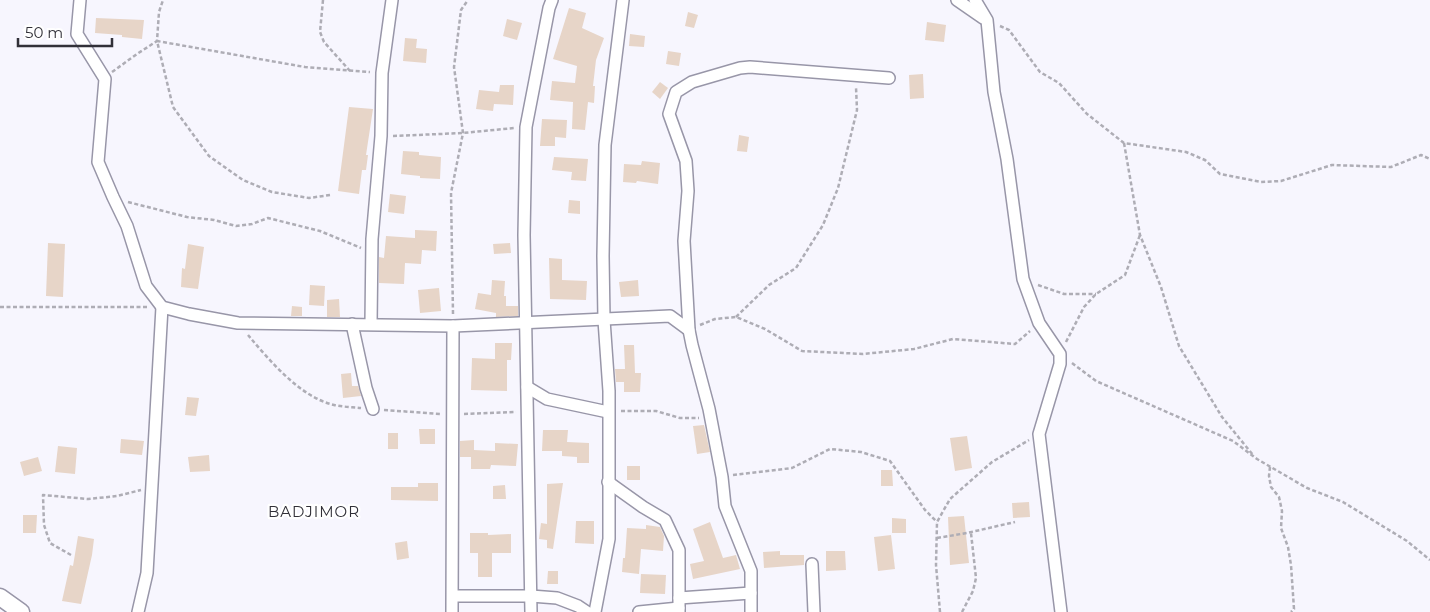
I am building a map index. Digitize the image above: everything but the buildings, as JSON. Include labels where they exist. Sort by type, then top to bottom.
[{"type":"main road","points":[[0,596],[21,612]]},
{"type":"street","points":[[80,0],[77,34],[105,79],[98,162],[112,197],[127,226],[146,286],[162,307],[238,323],[454,326],[670,316],[689,330]]},
{"type":"street","points":[[371,324],[372,252],[381,136],[382,73],[392,0]]},
{"type":"street","points":[[531,612],[524,236],[526,127],[552,0]]},
{"type":"street","points":[[595,612],[610,539],[608,392],[602,256],[605,145],[622,0]]},
{"type":"street","points":[[957,0],[987,20]]},
{"type":"street","points":[[975,0],[987,20],[994,92],[1007,159],[1023,279],[1039,323],[1060,354],[1060,364],[1039,434],[1061,612]]},
{"type":"street","points":[[751,612],[751,571],[725,506],[722,477],[710,417],[689,330],[684,242],[688,192],[686,161],[669,114],[676,92],[692,82],[740,68],[750,67],[889,78]]},
{"type":"street","points":[[138,612],[147,573],[162,307]]},
{"type":"street","points":[[352,324],[366,388],[373,409]]},
{"type":"street","points":[[452,612],[454,326]]},
{"type":"street","points":[[527,387],[547,399],[608,412]]},
{"type":"street","points":[[608,482],[665,520],[679,550],[679,606]]},
{"type":"street","points":[[812,564],[814,612]]},
{"type":"street","points":[[639,612],[751,593]]},
{"type":"street","points":[[453,596],[557,598],[578,606],[587,612]]},
{"type":"path","points":[[163,0],[159,12],[157,41],[173,107],[210,156],[243,180],[272,192],[310,198],[330,195]]},
{"type":"path","points":[[322,0],[320,32],[324,42],[351,72]]},
{"type":"path","points":[[454,326],[450,193],[463,134],[454,67],[462,10],[468,0]]},
{"type":"path","points":[[987,20],[1009,30],[1040,72],[1059,83],[1087,114],[1124,142],[1186,152],[1205,160],[1220,174],[1261,182],[1282,181],[1332,165],[1391,167],[1421,155],[1430,160]]},
{"type":"path","points":[[105,79],[116,68],[157,41],[305,67],[382,73]]},
{"type":"path","points":[[736,317],[769,284],[796,268],[822,225],[838,188],[857,110],[856,76]]},
{"type":"path","points":[[381,136],[463,134],[526,127]]},
{"type":"path","points":[[1124,142],[1140,235],[1161,287],[1179,346],[1222,416],[1257,459]]},
{"type":"path","points":[[112,197],[187,217],[214,220],[236,226],[252,224],[268,218],[320,231],[372,252]]},
{"type":"path","points":[[1140,235],[1126,275],[1096,294],[1084,307],[1060,354],[1096,381],[1233,441],[1257,459],[1307,488],[1343,502],[1407,541],[1430,560]]},
{"type":"path","points":[[1023,279],[1064,294],[1096,294]]},
{"type":"path","points":[[0,308],[162,307]]},
{"type":"path","points":[[689,330],[715,319],[736,317],[765,329],[802,351],[863,354],[914,349],[953,339],[1015,344],[1039,323]]},
{"type":"path","points":[[608,412],[656,411],[680,418],[710,417]]},
{"type":"path","points":[[940,612],[936,565],[937,522],[950,499],[992,462],[1039,434]]},
{"type":"path","points":[[722,477],[792,468],[830,449],[861,452],[890,461],[925,510],[937,522]]},
{"type":"path","points":[[1270,467],[1268,476],[1271,487],[1279,497],[1282,511],[1281,528],[1288,547],[1291,565],[1294,609],[1292,612]]},
{"type":"path","points":[[71,555],[50,543],[44,525],[43,495],[88,499],[117,496],[152,488]]},
{"type":"path","points":[[936,538],[971,533],[1015,522]]},
{"type":"path","points":[[962,612],[973,591],[976,578],[971,533]]},
{"type":"district","name":"BADJIMOR","points":[[314,511]]}]
